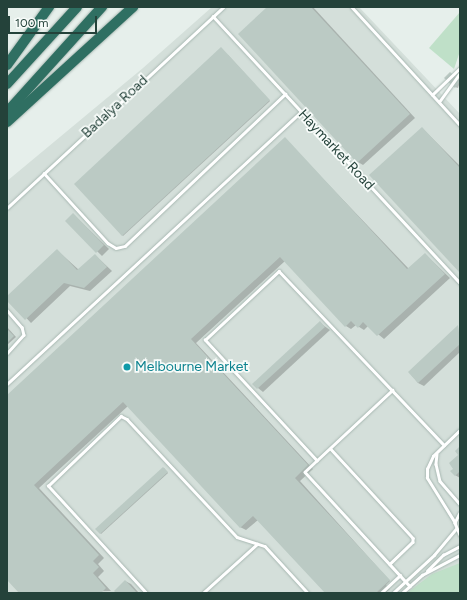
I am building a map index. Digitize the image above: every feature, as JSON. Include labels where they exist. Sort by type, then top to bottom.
[{"type":"highway","points":[[7,65],[48,7]]},
{"type":"highway","points":[[7,84],[77,7]]},
{"type":"highway","points":[[7,112],[102,7]]},
{"type":"highway","points":[[7,122],[133,7]]},
{"type":"lane","name":"Badalya Road","points":[[7,208],[223,7]]},
{"type":"lane","points":[[352,7],[460,125]]},
{"type":"lane","name":"Haymarket Road","points":[[213,16],[460,283]]},
{"type":"lane","points":[[432,95],[460,68]]},
{"type":"lane","points":[[439,102],[460,74]]},
{"type":"lane","points":[[44,173],[108,243],[116,248],[125,246],[285,94]]},
{"type":"lane","points":[[7,384],[301,112]]},
{"type":"lane","points":[[316,461],[205,342],[206,336],[276,272],[282,272],[444,445]]},
{"type":"lane","points":[[7,310],[22,327],[24,335],[7,354]]},
{"type":"lane","points":[[393,390],[305,472],[410,586]]},
{"type":"lane","points":[[146,593],[48,486],[121,416],[127,419],[237,537],[265,546],[308,593]]},
{"type":"lane","points":[[460,430],[430,460],[427,478],[455,523],[456,529],[460,535]]},
{"type":"lane","points":[[331,449],[414,538],[413,542],[390,564]]},
{"type":"lane","points":[[437,453],[436,464],[440,481],[460,504]]},
{"type":"lane","points":[[455,523],[460,514]]},
{"type":"lane","points":[[394,593],[434,555],[456,529]]},
{"type":"lane","points":[[203,593],[257,544]]},
{"type":"lane","points":[[402,593],[443,555],[460,546]]},
{"type":"lane","points":[[422,575],[460,555]]},
{"type":"lane","points":[[381,593],[400,575]]},
{"type":"shaded area","points":[[212,7],[359,7],[460,114],[460,593],[7,593],[7,181],[143,68]]},
{"type":"green space","points":[[460,12],[460,51],[454,69],[429,48]]},
{"type":"green space","points":[[460,563],[460,593],[407,593],[432,574]]},
{"type":"building","points":[[267,7],[311,7],[410,114],[357,163],[238,34]]},
{"type":"building","points":[[221,47],[270,100],[122,236],[74,184]]},
{"type":"building","points":[[450,72],[460,81],[455,88],[444,78]]},
{"type":"building","points":[[422,127],[460,168],[460,273],[369,175]]},
{"type":"building","name":"Melbourne Market","points":[[285,137],[407,269],[425,253],[445,274],[377,336],[363,322],[358,328],[351,321],[345,327],[280,257],[191,339],[308,465],[295,478],[390,580],[376,593],[325,593],[253,516],[240,528],[123,402],[34,485],[99,555],[93,561],[99,567],[93,573],[106,588],[101,593],[19,593],[7,580],[7,395]]},
{"type":"building","points":[[73,213],[104,245],[96,253],[65,221]]},
{"type":"building","points":[[57,249],[77,270],[95,254],[107,267],[84,288],[64,283],[25,320],[7,301],[7,296]]},
{"type":"building","points":[[320,321],[325,327],[257,389],[252,384]]},
{"type":"building","points":[[458,325],[460,344],[418,383],[408,372]]},
{"type":"building","points":[[7,329],[14,336],[7,343]]},
{"type":"building","points":[[460,446],[460,471],[455,476],[450,471],[453,469],[449,463],[458,455],[455,451]]},
{"type":"building","points":[[163,467],[168,472],[100,534],[95,529]]},
{"type":"building","points":[[125,580],[137,593],[116,593],[114,591]]},
{"type":"place","name":"Melbourne Market","points":[[127,367]]}]
